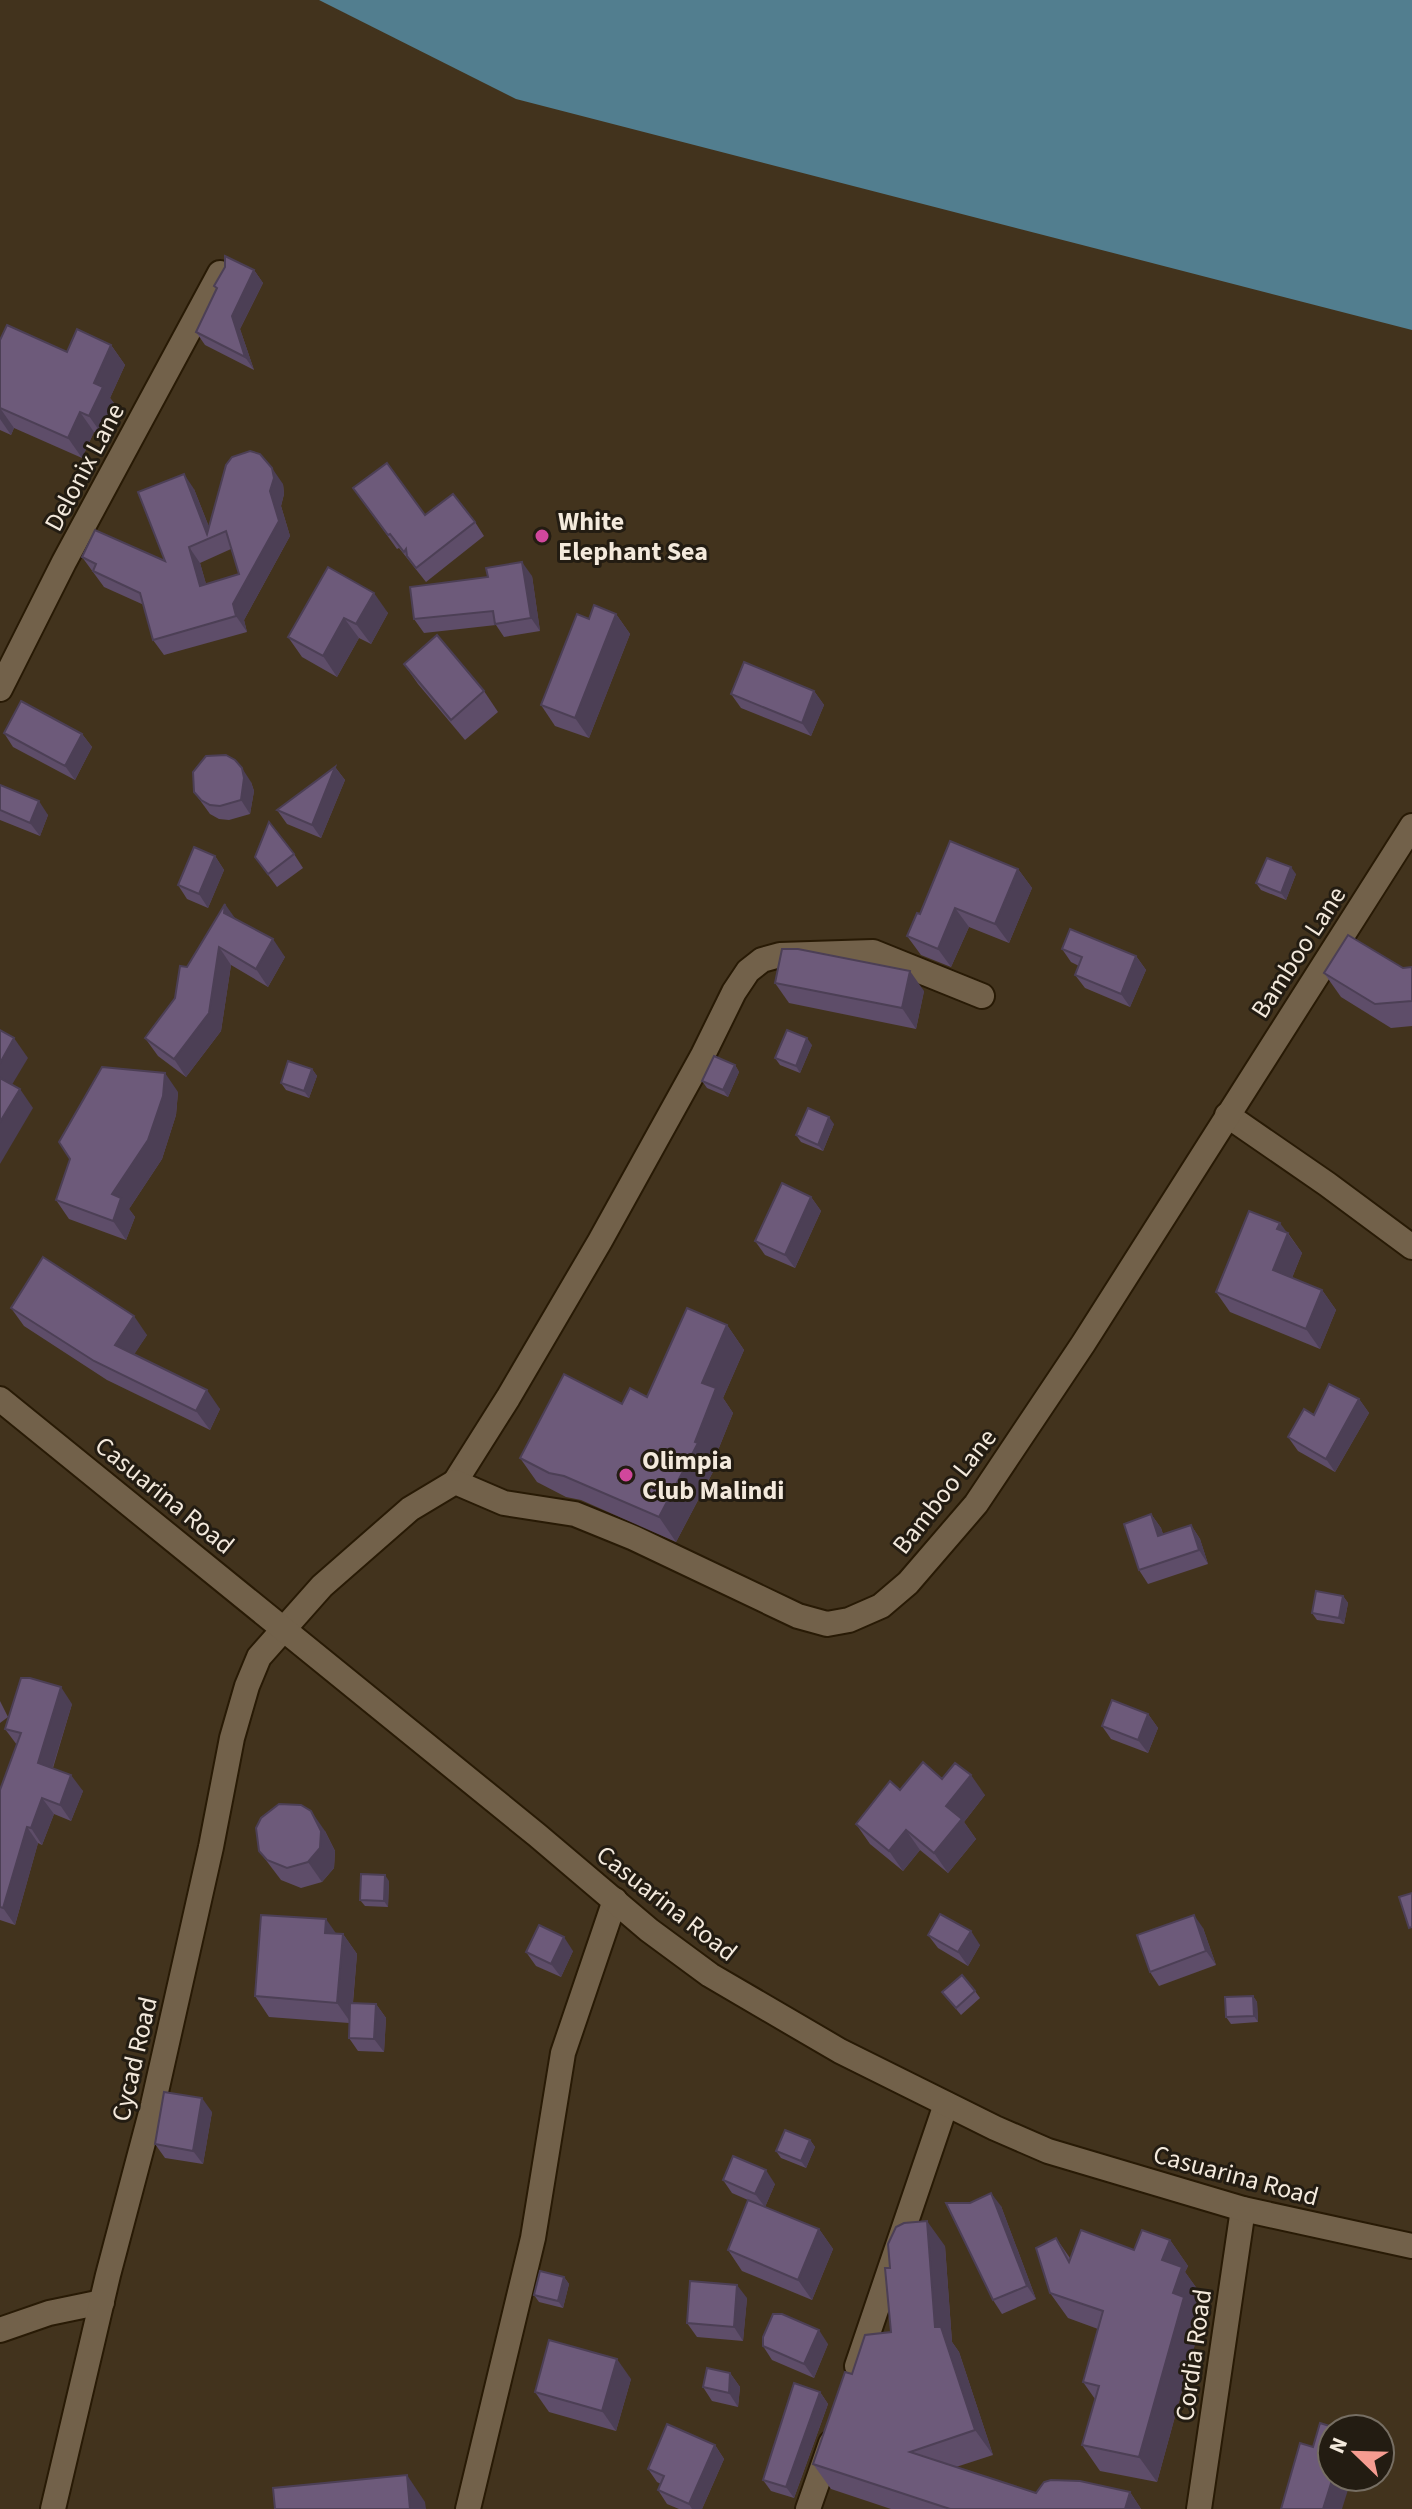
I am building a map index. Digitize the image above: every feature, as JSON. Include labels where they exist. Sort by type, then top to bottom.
[{"type":"street","name":"Delonix Lane","points":[[0,689],[64,562],[220,273]]},
{"type":"street","name":"Bamboo Lane","points":[[455,1482],[504,1503],[575,1514],[634,1538],[798,1616],[827,1624],[849,1620],[881,1606],[908,1583],[976,1504],[1083,1344],[1412,826]]},
{"type":"street","points":[[284,1629],[322,1586],[377,1536],[410,1509],[455,1482],[600,1241],[748,971],[762,960],[780,955],[873,952],[982,996]]},
{"type":"street","points":[[1227,1115],[1412,1247]]},
{"type":"street","name":"Casuarina Road","points":[[0,1399],[649,1930],[710,1975],[840,2051],[1048,2151],[1243,2209],[1412,2246]]},
{"type":"street","name":"Cycad Road","points":[[53,2509],[153,2105],[211,1847],[232,1738],[259,1657],[284,1629]]},
{"type":"street","points":[[468,2509],[533,2238],[563,2053],[615,1900]]},
{"type":"street","points":[[849,2389],[946,2104]]},
{"type":"street","name":"Cordia Road","points":[[1199,2509],[1243,2209]]},
{"type":"street","points":[[0,2330],[49,2313],[102,2302]]},
{"type":"street","points":[[808,2509],[839,2419]]},
{"type":"water","points":[[319,0],[1412,0],[1412,330],[516,99]]},
{"type":"building","points":[[225,256],[254,270],[232,316],[245,357],[196,332],[217,288],[214,286],[225,267]]},
{"type":"building","points":[[7,325],[67,352],[77,329],[111,345],[94,383],[103,387],[89,416],[80,412],[68,438],[0,408],[0,340]]},
{"type":"building","points":[[250,451],[260,454],[272,468],[274,478],[270,491],[279,521],[233,604],[236,616],[153,640],[140,593],[93,571],[96,564],[82,557],[95,530],[165,561],[138,492],[184,474],[207,534],[226,465],[232,457]],"holes":[[[226,531],[239,574],[200,586],[189,547]]]},
{"type":"building","points":[[387,463],[425,515],[453,494],[475,522],[416,568],[406,549],[404,552],[388,535],[353,488]]},
{"type":"building","points":[[522,562],[531,618],[495,624],[493,611],[414,619],[410,587],[488,577],[486,568]]},
{"type":"building","points":[[328,567],[374,593],[356,624],[344,618],[323,656],[288,637]]},
{"type":"building","points":[[594,605],[616,614],[575,718],[541,705],[577,614],[589,619]]},
{"type":"building","points":[[437,635],[484,691],[451,720],[404,664]]},
{"type":"building","points":[[744,662],[814,691],[802,723],[731,694]]},
{"type":"building","points":[[21,701],[82,734],[65,766],[4,733]]},
{"type":"building","points":[[226,755],[242,768],[241,800],[220,806],[210,805],[194,792],[193,772],[206,756]]},
{"type":"building","points":[[335,767],[312,825],[277,810]]},
{"type":"building","points":[[0,785],[39,801],[30,823],[0,810]]},
{"type":"building","points":[[269,822],[294,854],[268,874],[255,857]]},
{"type":"building","points":[[950,841],[1018,869],[995,924],[955,908],[938,949],[907,936],[917,913],[920,914]]},
{"type":"building","points":[[194,847],[215,856],[199,894],[178,885]]},
{"type":"building","points":[[1267,858],[1291,867],[1281,893],[1256,883]]},
{"type":"building","points":[[225,904],[224,913],[273,939],[256,969],[219,947],[209,1013],[174,1059],[145,1038],[175,998],[180,966],[187,967]]},
{"type":"building","points":[[1070,929],[1136,956],[1121,994],[1075,975],[1082,957],[1062,949]]},
{"type":"building","points":[[1348,935],[1403,968],[1412,967],[1412,1001],[1375,1004],[1324,973]]},
{"type":"building","points":[[782,949],[798,949],[910,971],[902,1008],[775,983]]},
{"type":"building","points":[[0,1030],[14,1038],[0,1063]]},
{"type":"building","points":[[787,1030],[807,1038],[796,1066],[775,1058]]},
{"type":"building","points":[[714,1056],[735,1065],[723,1090],[702,1081]]},
{"type":"building","points":[[288,1061],[312,1069],[304,1091],[281,1083]]},
{"type":"building","points":[[102,1067],[165,1073],[163,1096],[148,1140],[112,1194],[121,1198],[113,1221],[56,1200],[70,1159],[59,1142]]},
{"type":"building","points":[[0,1078],[20,1089],[0,1122]]},
{"type":"building","points":[[808,1108],[829,1117],[818,1145],[796,1135]]},
{"type":"building","points":[[782,1183],[811,1197],[785,1255],[755,1241]]},
{"type":"building","points":[[1249,1211],[1280,1223],[1277,1229],[1288,1233],[1273,1270],[1322,1290],[1306,1329],[1216,1292]]},
{"type":"building","points":[[43,1257],[134,1316],[115,1345],[207,1390],[196,1411],[94,1361],[11,1308]]},
{"type":"building","points":[[687,1308],[727,1325],[702,1383],[716,1388],[695,1442],[698,1443],[659,1517],[564,1476],[549,1473],[520,1458],[564,1374],[622,1404],[630,1388],[647,1397]]},
{"type":"building","points":[[1329,1384],[1359,1399],[1326,1459],[1288,1437],[1304,1409],[1314,1415]]},
{"type":"building","points":[[1151,1514],[1158,1536],[1191,1525],[1199,1550],[1139,1570],[1124,1524]]},
{"type":"building","points":[[1316,1591],[1343,1596],[1339,1618],[1312,1613]]},
{"type":"building","points":[[21,1678],[61,1687],[38,1763],[71,1775],[60,1805],[42,1798],[31,1828],[27,1827],[3,1908],[0,1907],[0,1790],[21,1733],[5,1729]]},
{"type":"building","points":[[1112,1700],[1148,1714],[1138,1740],[1102,1726]]},
{"type":"building","points":[[923,1762],[942,1779],[955,1763],[971,1775],[946,1806],[962,1819],[934,1853],[906,1830],[889,1851],[856,1824],[890,1781],[900,1790]]},
{"type":"building","points":[[279,1804],[301,1805],[311,1811],[321,1831],[320,1848],[308,1862],[287,1868],[267,1860],[259,1851],[256,1828],[261,1818]]},
{"type":"building","points":[[361,1874],[385,1875],[384,1901],[360,1900]]},
{"type":"building","points":[[1412,1893],[1412,1927],[1409,1928],[1399,1897]]},
{"type":"building","points":[[940,1914],[971,1931],[958,1952],[928,1935]]},
{"type":"building","points":[[261,1915],[326,1919],[325,1933],[343,1934],[337,2003],[255,1996]]},
{"type":"building","points":[[1194,1915],[1206,1951],[1150,1972],[1137,1935]]},
{"type":"building","points":[[539,1925],[564,1937],[551,1964],[526,1952]]},
{"type":"building","points":[[962,1975],[975,1991],[956,2008],[942,1992]]},
{"type":"building","points":[[1253,1996],[1254,2016],[1226,2017],[1225,1997]]},
{"type":"building","points":[[350,2003],[376,2004],[374,2039],[349,2038]]},
{"type":"building","points":[[164,2092],[202,2098],[193,2151],[155,2144]]},
{"type":"building","points":[[785,2130],[810,2140],[801,2161],[776,2151]]},
{"type":"building","points":[[733,2156],[766,2170],[755,2194],[723,2180]]},
{"type":"building","points":[[991,2193],[1027,2286],[993,2300],[946,2203],[970,2203]]},
{"type":"building","points":[[748,2200],[819,2229],[798,2280],[728,2250]]},
{"type":"building","points":[[927,2221],[935,2327],[941,2327],[975,2430],[910,2452],[1036,2493],[1044,2482],[1051,2480],[1080,2481],[1130,2492],[1125,2509],[950,2509],[813,2464],[845,2372],[852,2374],[865,2335],[891,2332],[885,2268],[890,2268],[888,2244],[896,2227],[904,2223]]},
{"type":"building","points":[[1081,2230],[1134,2250],[1142,2230],[1170,2240],[1162,2260],[1182,2267],[1173,2293],[1184,2297],[1139,2457],[1082,2445],[1099,2386],[1083,2382],[1103,2311],[1050,2293],[1036,2248],[1056,2238],[1069,2262]]},
{"type":"building","points":[[540,2271],[564,2277],[558,2301],[534,2295]]},
{"type":"building","points":[[690,2281],[737,2285],[734,2327],[687,2323]]},
{"type":"building","points":[[773,2314],[782,2314],[819,2330],[804,2364],[763,2346],[763,2337]]},
{"type":"building","points":[[549,2340],[617,2359],[602,2411],[535,2392]]},
{"type":"building","points":[[707,2368],[730,2373],[729,2393],[703,2387]]},
{"type":"building","points":[[794,2383],[820,2392],[786,2487],[763,2480]]},
{"type":"building","points":[[667,2424],[715,2445],[689,2504],[658,2490],[664,2476],[648,2469]]},
{"type":"building","points":[[1316,2437],[1316,2493],[1328,2493],[1323,2509],[1281,2509],[1300,2443],[1313,2447]]},
{"type":"building","points":[[407,2475],[410,2509],[275,2509],[273,2488]]},
{"type":"place","name":"White Elephant Sea","points":[[542,536]]},
{"type":"place","name":"Olimpia Club Malindi","points":[[626,1475]]}]
